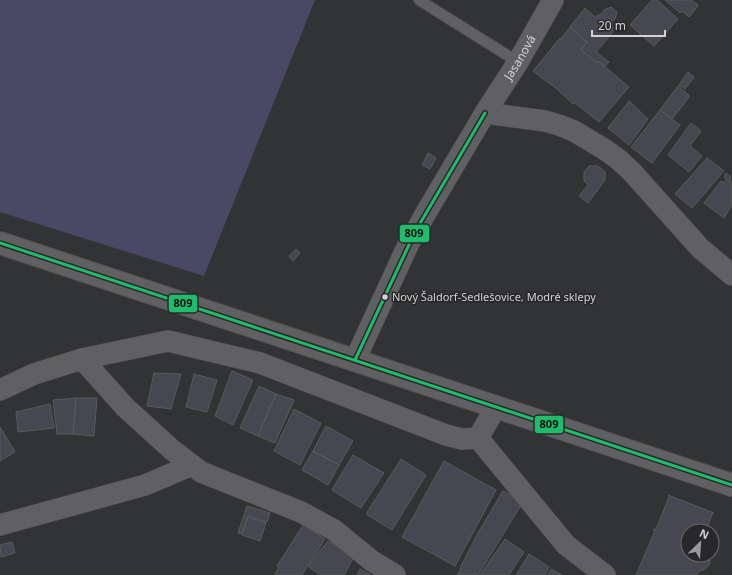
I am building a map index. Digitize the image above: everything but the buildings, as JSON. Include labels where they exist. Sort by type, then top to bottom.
[{"type":"main road","points":[[0,243],[732,485]]},
{"type":"street","name":"Jasanová","points":[[355,360],[415,232],[485,113],[518,62],[553,0]]},
{"type":"street","points":[[485,113],[559,125],[574,131],[604,149],[632,172],[700,248],[732,275]]},
{"type":"street","points":[[0,390],[34,374],[82,359],[168,341],[260,362],[446,435],[462,439],[478,438]]},
{"type":"street","points":[[82,359],[125,407],[171,449],[201,472],[301,512],[334,530],[372,561],[395,575]]},
{"type":"street","points":[[478,438],[496,407]]},
{"type":"street","points":[[478,438],[566,545],[605,575]]},
{"type":"street","points":[[0,525],[145,484],[192,465]]},
{"type":"lane","points":[[419,0],[518,62]]},
{"type":"shaded area","points":[[0,0],[315,0],[204,276],[0,212]]},
{"type":"transit line","name":"809","points":[[355,360],[415,232],[485,113]]},
{"type":"transit line","name":"809","points":[[0,243],[732,485]]},
{"type":"place","name":"Nový Šaldorf-Sedlešovice, Modré sklepy","points":[[385,297]]}]
